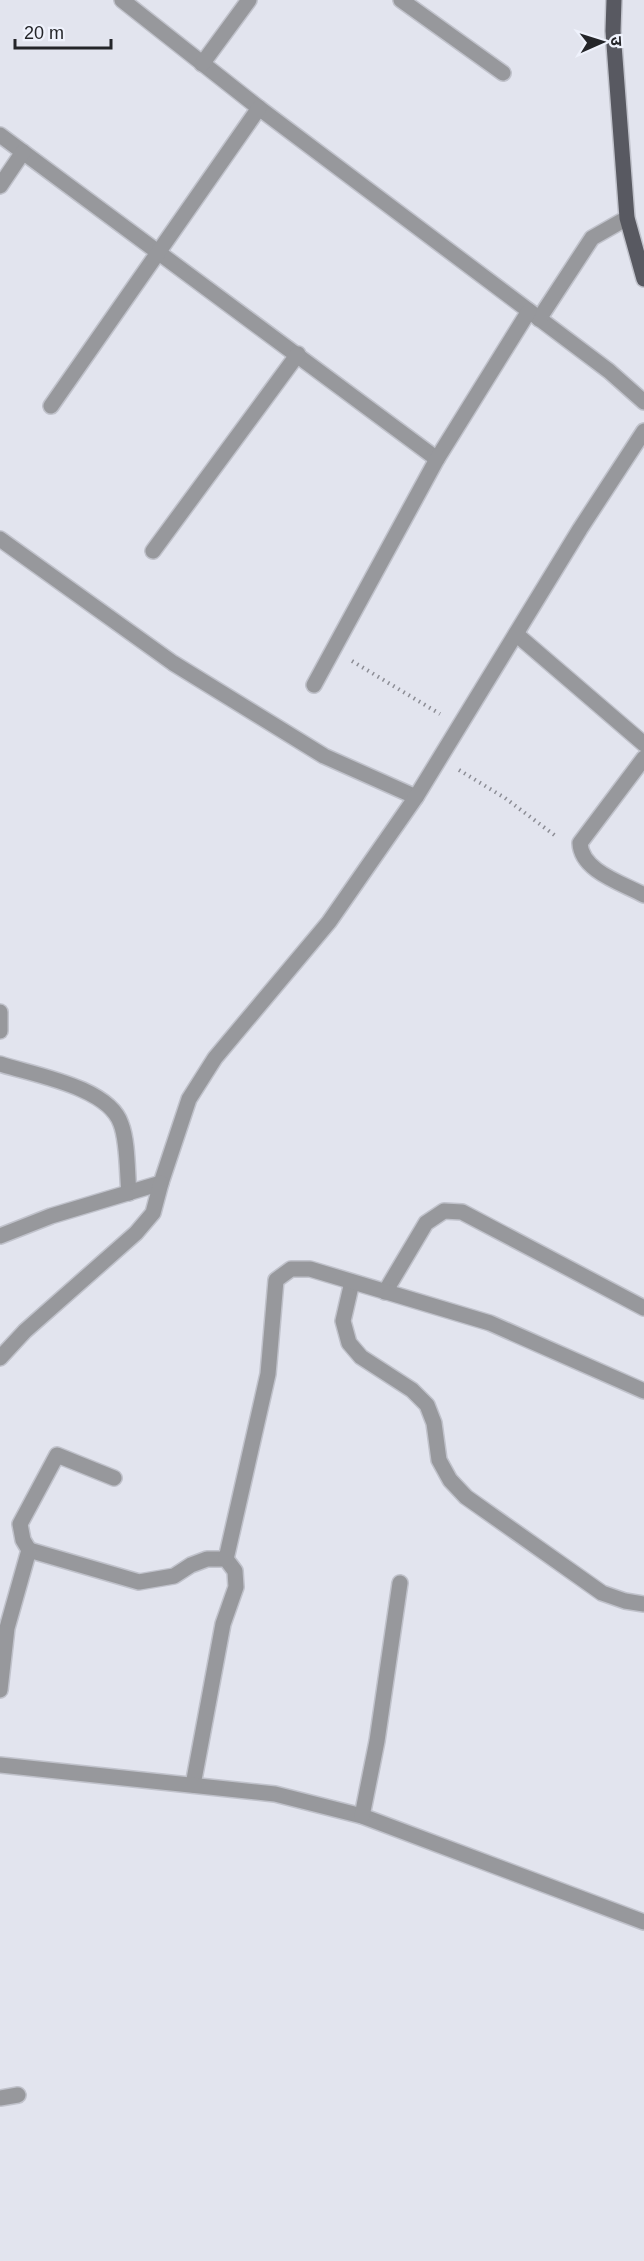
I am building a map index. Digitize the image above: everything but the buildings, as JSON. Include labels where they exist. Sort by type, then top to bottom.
[{"type":"main road","points":[[614,0],[613,31],[627,218],[644,279]]},
{"type":"street","points":[[122,0],[259,108],[609,371],[644,402]]},
{"type":"street","points":[[202,63],[249,0]]},
{"type":"street","points":[[401,0],[503,74]]},
{"type":"street","points":[[51,406],[156,252],[259,108]]},
{"type":"street","points":[[0,135],[437,459]]},
{"type":"street","points":[[0,186],[23,152]]},
{"type":"street","points":[[314,685],[437,459],[534,315],[592,238],[627,218]]},
{"type":"street","points":[[153,550],[298,354]]},
{"type":"street","points":[[0,1358],[25,1331],[136,1233],[153,1213],[189,1099],[215,1058],[328,922],[416,797],[644,431]]},
{"type":"street","points":[[0,538],[173,663],[324,756],[416,797]]},
{"type":"street","points":[[516,634],[644,744]]},
{"type":"street","points":[[644,758],[580,843],[580,855],[587,864],[644,895]]},
{"type":"street","points":[[0,1012],[0,1031]]},
{"type":"street","points":[[0,1064],[92,1093],[110,1105],[122,1124],[129,1193]]},
{"type":"street","points":[[0,1236],[51,1216],[161,1182]]},
{"type":"street","points":[[385,1292],[426,1223],[444,1211],[462,1212],[644,1308]]},
{"type":"street","points":[[193,1785],[223,1624],[236,1587],[235,1571],[226,1559],[268,1374],[276,1280],[291,1269],[309,1269],[490,1323],[644,1391]]},
{"type":"street","points":[[352,1282],[343,1321],[349,1344],[361,1357],[412,1390],[427,1405],[434,1423],[439,1460],[450,1480],[466,1497],[602,1593],[625,1601],[644,1604]]},
{"type":"street","points":[[114,1478],[57,1455],[20,1524],[23,1540],[29,1550],[139,1582],[174,1576],[191,1565],[207,1559],[226,1559]]},
{"type":"street","points":[[0,1690],[7,1628],[29,1550]]},
{"type":"street","points":[[362,1816],[377,1741],[400,1583]]},
{"type":"street","points":[[0,1766],[275,1794],[362,1816],[644,1922]]},
{"type":"street","points":[[0,2098],[18,2095]]},
{"type":"path","points":[[333,649],[460,726]]},
{"type":"path","points":[[441,759],[505,798],[580,855]]}]
